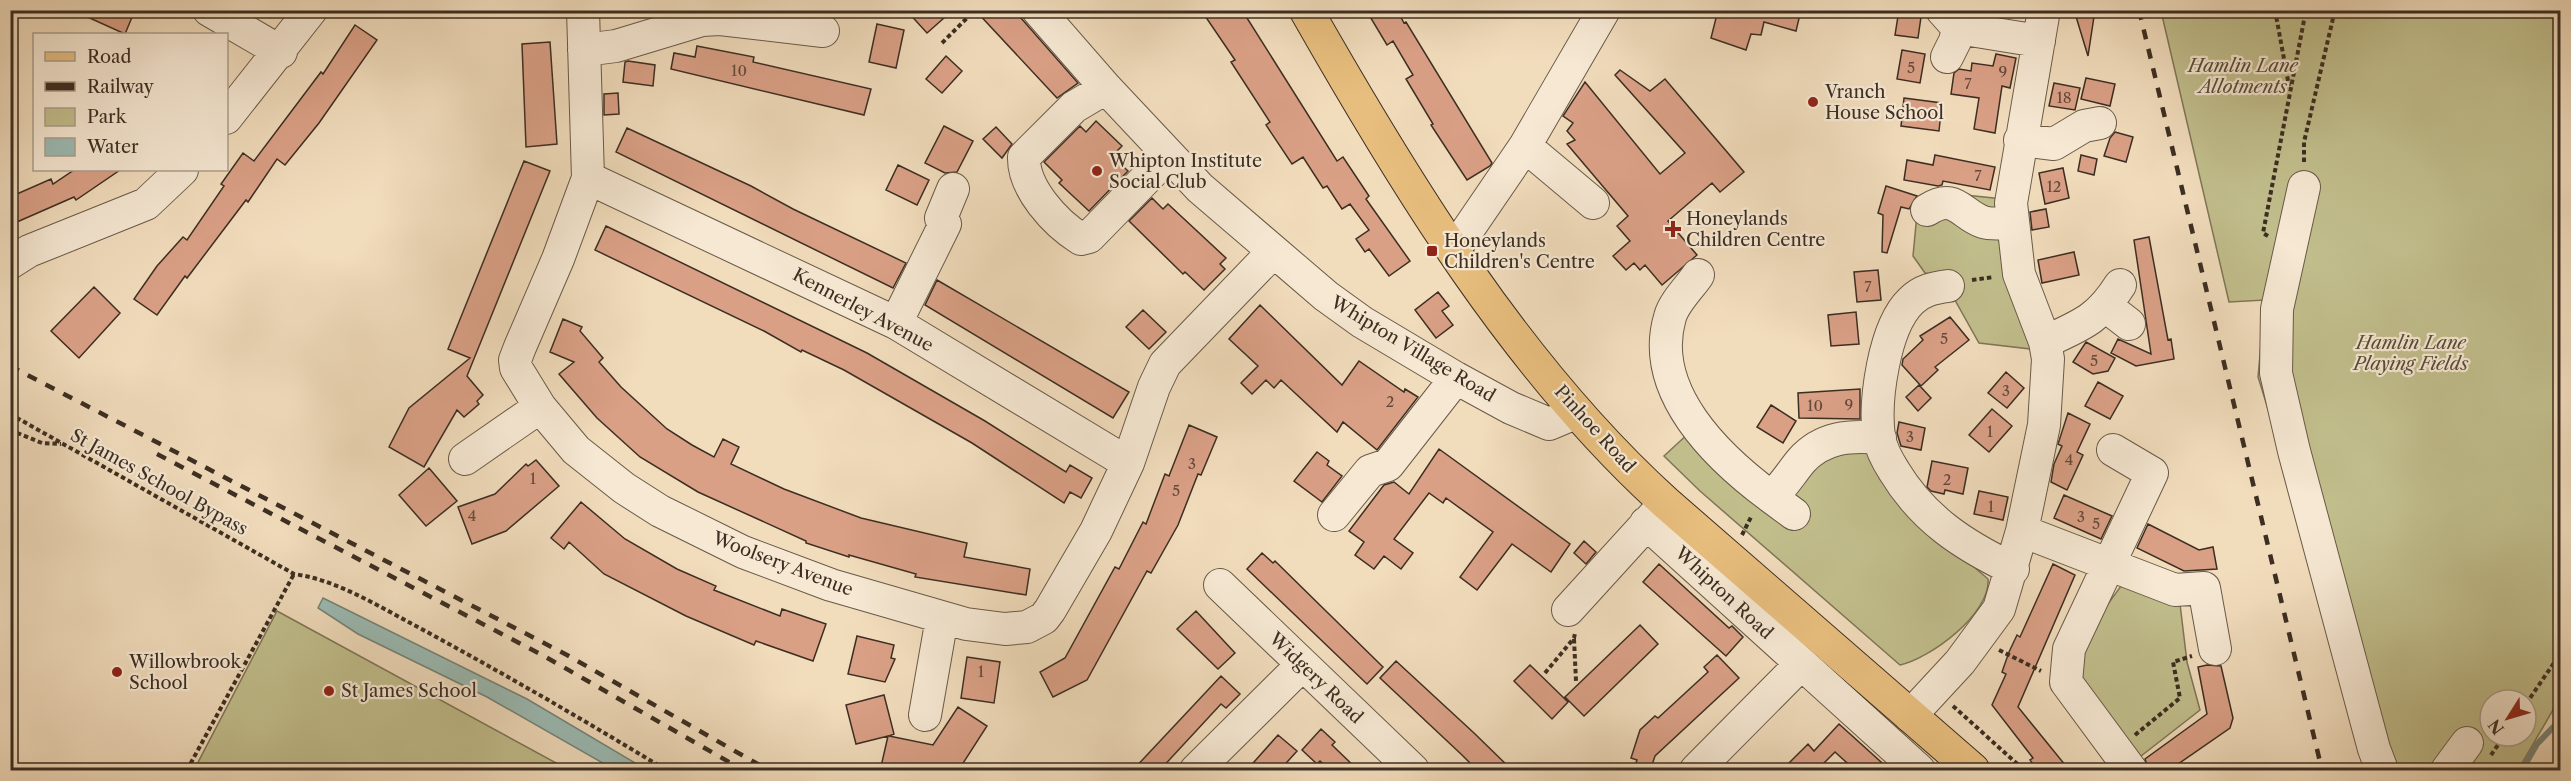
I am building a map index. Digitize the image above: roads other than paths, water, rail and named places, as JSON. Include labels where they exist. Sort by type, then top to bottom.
[{"type":"main road","name":"Pinhoe Road","points":[[1306,10],[1376,133],[1454,250],[1575,413],[1626,466],[1656,513],[1725,554],[1973,771]]},
{"type":"street","points":[[208,10],[281,52]]},
{"type":"street","points":[[228,116],[281,52],[311,10]]},
{"type":"street","name":"Woolsery Avenue","points":[[583,10],[588,178],[558,259],[515,360],[521,380],[561,435],[593,465],[624,488],[701,532],[743,552],[820,582],[942,618],[1005,629],[1028,627],[1044,618],[1096,531],[1128,463],[1154,387],[1165,364],[1273,252]]},
{"type":"street","points":[[1454,250],[1525,146],[1604,10]]},
{"type":"street","points":[[1910,716],[1978,640],[1999,609],[2013,569],[2044,425],[2048,375],[2045,342],[2019,274],[2011,203],[2044,10]]},
{"type":"street","name":"Whipton Village Road","points":[[1043,12],[1106,88],[1200,188],[1273,252],[1362,322],[1456,378],[1536,420],[1549,424],[1575,413]]},
{"type":"street","points":[[584,50],[616,46],[702,20],[754,16],[823,31]]},
{"type":"street","points":[[1947,57],[1955,41],[1950,19],[2038,41]]},
{"type":"street","points":[[1106,88],[1074,107],[1024,157],[1024,172],[1030,189],[1070,233],[1081,239],[1089,237],[1168,156]]},
{"type":"street","points":[[2020,140],[2054,144],[2084,126],[2100,123]]},
{"type":"street","points":[[1525,146],[1593,203]]},
{"type":"street","points":[[10,263],[29,251],[146,204],[181,171]]},
{"type":"street","name":"Kennerley Avenue","points":[[588,178],[896,323],[1128,463]]},
{"type":"street","points":[[2304,187],[2277,309],[2276,373],[2294,451],[2374,749],[2382,771]]},
{"type":"street","points":[[896,323],[945,224],[941,218],[953,189]]},
{"type":"street","points":[[1927,210],[1937,204],[1950,203],[1980,221],[1990,224],[2013,223]]},
{"type":"street","points":[[1698,275],[1671,314],[1665,342],[1667,372],[1697,427],[1718,453],[1783,505],[1802,460],[1816,448],[1849,435],[1880,438]]},
{"type":"street","points":[[1948,286],[1926,290],[1910,301],[1894,328],[1884,367],[1878,413],[1880,438],[1894,471],[1908,492],[1928,514],[1964,544],[2013,569]]},
{"type":"street","points":[[2045,342],[2119,305]]},
{"type":"street","points":[[1334,515],[1370,471],[1388,465],[1456,378]]},
{"type":"street","points":[[465,459],[540,407]]},
{"type":"street","points":[[2113,450],[2152,473],[2069,649],[2066,682],[2124,761]]},
{"type":"street","points":[[1571,624],[1656,513]]},
{"type":"street","name":"Whipton Road","points":[[1656,513],[1800,664],[1919,771]]},
{"type":"street","points":[[2022,531],[2175,590],[2204,588],[2215,649]]},
{"type":"street","name":"Widgery Road","points":[[1220,585],[1301,666],[1413,771]]},
{"type":"street","points":[[925,715],[942,618]]},
{"type":"street","points":[[1696,771],[1800,664]]},
{"type":"street","points":[[1196,771],[1301,666]]},
{"type":"street","points":[[2447,771],[2467,743]]},
{"type":"water","points":[[323,598],[527,699],[647,770],[615,770],[487,697],[358,634],[318,608]]},
{"type":"waterway","points":[[2522,770],[2537,744],[2560,720]]},
{"type":"railway","points":[[2139,10],[2322,770]]},
{"type":"railway","points":[[10,366],[567,655],[768,770]]},
{"type":"railway","points":[[157,454],[544,656],[743,770]]},
{"type":"place","name":"Vranch House School","points":[[1813,102]]},
{"type":"place","name":"Whipton Institute Social Club","points":[[1097,171]]},
{"type":"place","name":"Honeylands Children Centre","points":[[1673,229]]},
{"type":"place","name":"Honeylands Children's Centre","points":[[1432,251]]},
{"type":"place","name":"Willowbrook School","points":[[117,672]]},
{"type":"place","name":"St James School","points":[[329,691]]},
{"type":"park label","name":"Hamlin Lane Allotments","points":[[2243,76]]},
{"type":"park label","name":"Hamlin Lane Playing Fields","points":[[2411,353]]}]
